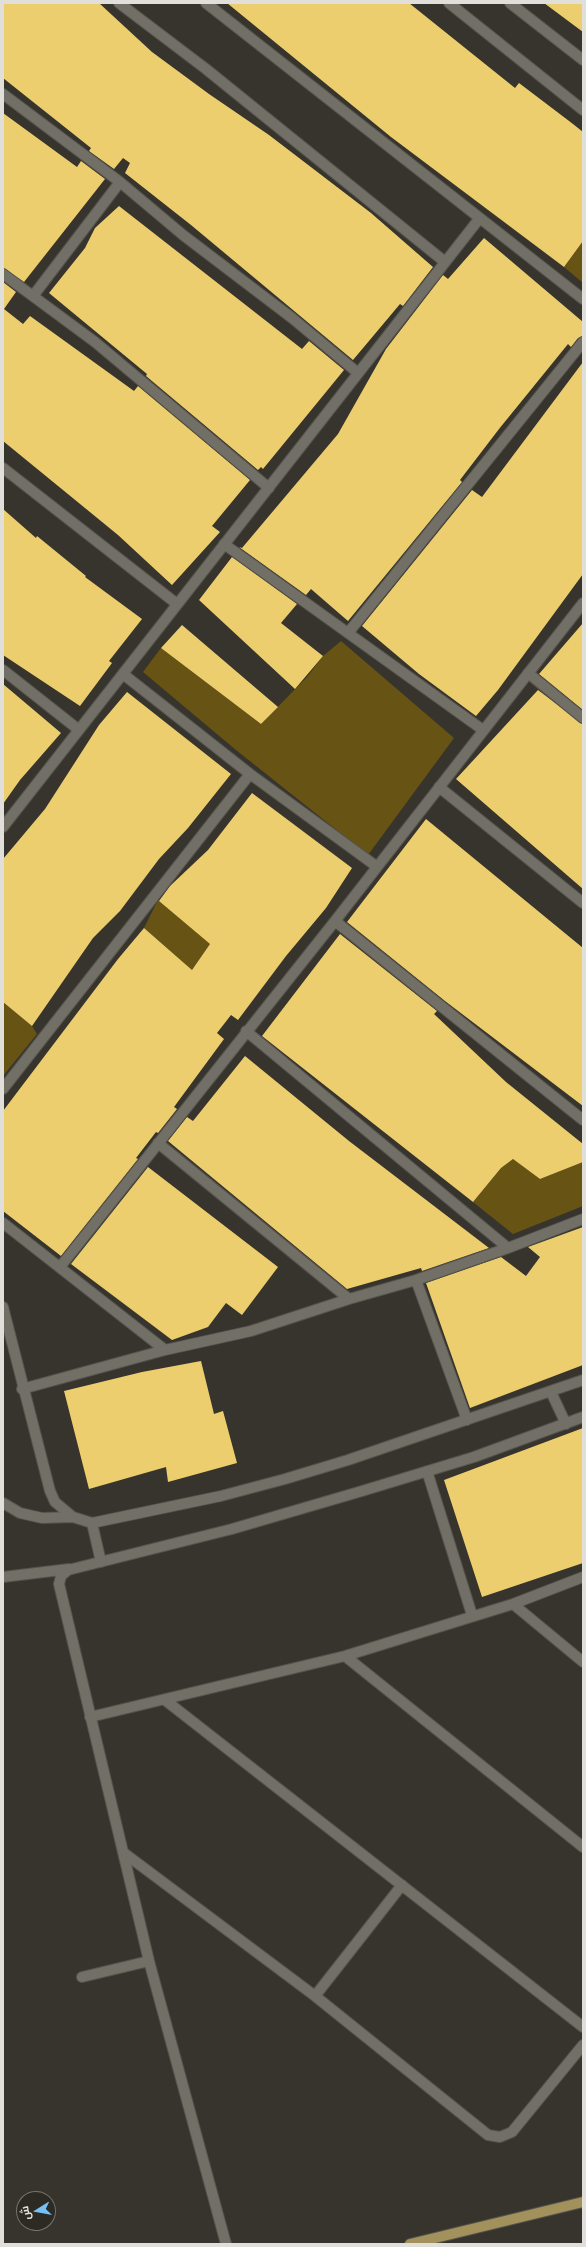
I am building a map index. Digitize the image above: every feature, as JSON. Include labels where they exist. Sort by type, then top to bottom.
[{"type":"main road","points":[[410,2244],[583,2202]]},
{"type":"street","points":[[119,3],[212,74],[445,262]]},
{"type":"street","points":[[206,3],[479,219],[583,299]]},
{"type":"street","points":[[449,3],[583,110]]},
{"type":"street","points":[[510,3],[583,60]]},
{"type":"street","points":[[3,94],[120,182],[183,235],[292,318],[358,373]]},
{"type":"street","points":[[33,296],[120,182]]},
{"type":"street","points":[[3,827],[479,219]]},
{"type":"street","points":[[3,274],[95,342],[268,488]]},
{"type":"street","points":[[348,633],[583,342]]},
{"type":"street","points":[[3,468],[177,604]]},
{"type":"street","points":[[224,544],[483,730]]},
{"type":"street","points":[[60,1267],[246,1031],[335,921],[376,866],[583,603]]},
{"type":"street","points":[[3,670],[79,730]]},
{"type":"street","points":[[528,673],[583,718]]},
{"type":"street","points":[[123,674],[250,774],[376,866]]},
{"type":"street","points":[[3,1088],[250,774]]},
{"type":"street","points":[[439,787],[583,903]]},
{"type":"street","points":[[335,921],[583,1120]]},
{"type":"street","points":[[246,1031],[508,1248]]},
{"type":"street","points":[[158,1143],[349,1299]]},
{"type":"street","points":[[22,1389],[165,1350],[251,1331],[349,1299],[416,1280],[508,1248],[583,1219]]},
{"type":"street","points":[[3,1223],[165,1350]]},
{"type":"street","points":[[416,1280],[467,1420]]},
{"type":"street","points":[[3,1307],[22,1389],[50,1491],[55,1502],[73,1517]]},
{"type":"street","points":[[3,1503],[20,1512],[42,1518],[73,1517],[92,1522],[193,1502],[285,1480],[583,1380]]},
{"type":"street","points":[[551,1392],[566,1424]]},
{"type":"street","points":[[226,2244],[149,1961],[90,1717],[59,1584],[64,1572],[297,1511],[427,1471],[583,1417]]},
{"type":"street","points":[[427,1471],[472,1615]]},
{"type":"street","points":[[92,1522],[101,1562]]},
{"type":"street","points":[[3,1577],[73,1569]]},
{"type":"street","points":[[90,1717],[345,1656],[472,1615],[512,1604],[583,1577]]},
{"type":"street","points":[[512,1604],[583,1662]]},
{"type":"street","points":[[345,1656],[583,1847]]},
{"type":"street","points":[[165,1700],[583,2027]]},
{"type":"street","points":[[124,1853],[315,1996],[483,2132],[494,2137],[506,2135],[516,2128],[583,2045]]},
{"type":"street","points":[[315,1996],[402,1885]]},
{"type":"street","points":[[82,1978],[149,1961]]},
{"type":"shaded area","points":[[583,241],[583,283],[564,267]]},
{"type":"shaded area","points":[[341,641],[454,738],[368,855],[236,750],[143,672],[161,648],[261,724],[307,677],[323,656]]},
{"type":"shaded area","points":[[158,900],[210,944],[192,970],[144,928]]},
{"type":"shaded area","points":[[3,1002],[32,1026],[37,1034],[3,1076]]},
{"type":"shaded area","points":[[513,1159],[540,1179],[583,1162],[583,1206],[513,1234],[473,1202],[501,1168]]},
{"type":"building","points":[[3,3],[99,3],[152,52],[209,94],[269,135],[371,213],[433,267],[403,306],[400,304],[353,360],[191,225],[125,173],[130,163],[123,158],[114,169],[89,151],[91,148],[3,78]]},
{"type":"building","points":[[227,3],[409,3],[515,88],[519,83],[583,132],[583,241],[564,267],[391,137]]},
{"type":"building","points":[[544,3],[583,3],[583,32]]},
{"type":"building","points":[[3,113],[77,167],[81,161],[105,179],[24,282],[3,268]]},
{"type":"building","points":[[119,206],[302,349],[309,341],[344,370],[263,469],[261,467],[258,470],[146,376],[147,374],[49,293],[85,248],[95,228]]},
{"type":"building","points":[[484,238],[583,322],[583,336],[578,338],[571,347],[568,344],[499,429],[460,480],[462,482],[348,621],[311,589],[306,595],[239,547],[242,548],[338,434],[386,349],[443,275],[448,279]]},
{"type":"building","points":[[3,282],[16,292],[4,309],[23,324],[30,316],[134,391],[138,386],[250,480],[212,526],[220,532],[172,585],[118,535],[3,441]]},
{"type":"building","points":[[583,362],[583,574],[498,690],[476,716],[419,674],[362,626],[472,490],[482,497]]},
{"type":"building","points":[[3,509],[36,538],[37,536],[86,576],[85,577],[142,619],[109,661],[112,663],[80,706],[3,655]]},
{"type":"building","points":[[232,557],[297,604],[281,623],[323,656],[295,689],[199,600]]},
{"type":"building","points":[[583,623],[583,710],[539,674]]},
{"type":"building","points":[[182,625],[278,707],[261,724],[161,648]]},
{"type":"building","points":[[3,684],[61,733],[20,780],[3,804]]},
{"type":"building","points":[[538,690],[583,724],[583,889],[456,779]]},
{"type":"building","points":[[127,692],[231,774],[188,828],[159,859],[120,911],[93,938],[32,1026],[3,1002],[3,859],[45,809],[99,725]]},
{"type":"building","points":[[252,793],[352,868],[326,908],[286,956],[238,1020],[231,1015],[217,1033],[224,1039],[174,1107],[177,1109],[158,1133],[156,1132],[136,1158],[138,1159],[61,1256],[3,1211],[3,1111],[118,959],[144,928],[192,970],[210,944],[159,901],[170,886],[208,850]]},
{"type":"building","points":[[426,819],[583,948],[583,1106],[445,1001],[347,922]]},
{"type":"building","points":[[340,934],[437,1011],[434,1014],[506,1082],[583,1144],[583,1162],[540,1179],[513,1159],[501,1168],[473,1202],[262,1036]]},
{"type":"building","points":[[245,1056],[349,1141],[489,1248],[422,1271],[421,1268],[347,1289],[168,1141],[187,1117],[193,1121]]},
{"type":"building","points":[[148,1167],[278,1267],[242,1315],[226,1303],[208,1327],[172,1340],[71,1264]]},
{"type":"building","points":[[583,1227],[583,1365],[470,1408],[426,1283],[501,1257],[526,1276],[540,1257],[528,1247]]},
{"type":"building","points":[[201,1361],[214,1414],[223,1411],[237,1463],[168,1482],[166,1467],[89,1489],[64,1391],[142,1372]]},
{"type":"building","points":[[583,1428],[583,1563],[482,1597],[444,1480]]}]
